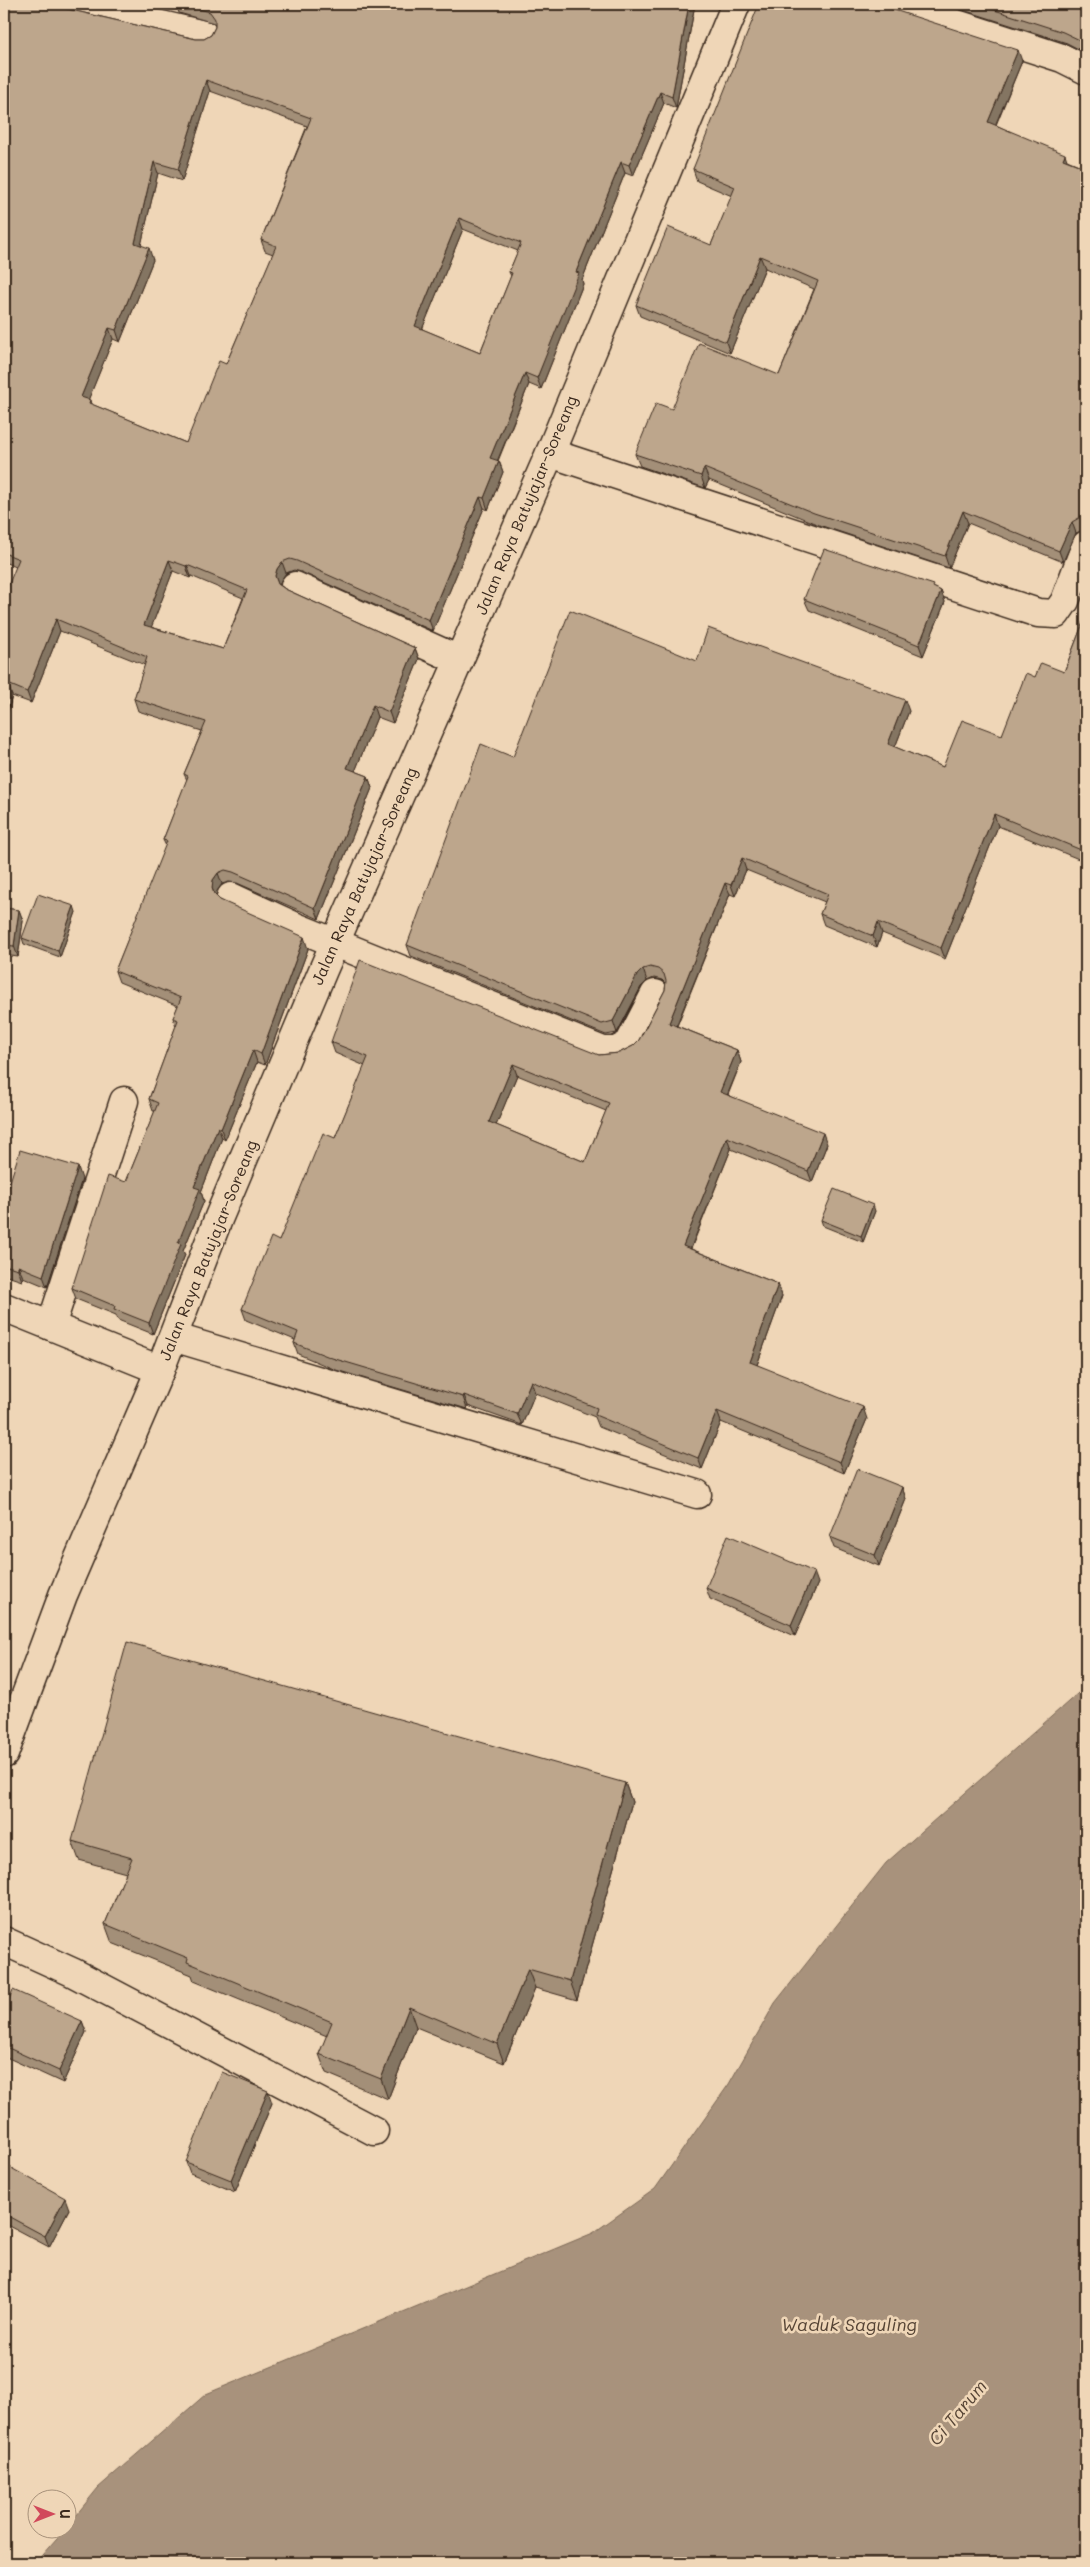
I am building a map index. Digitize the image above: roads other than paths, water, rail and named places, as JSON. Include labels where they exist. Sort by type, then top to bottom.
[{"type":"main road","points":[[71,4],[204,35]]},
{"type":"main road","name":"Jalan Raya Batujajar-Soreang","points":[[4,1754],[63,1595],[160,1370],[219,1217],[336,942],[550,453],[736,4]]},
{"type":"main road","points":[[894,4],[1062,58],[1086,70]]},
{"type":"main road","points":[[550,453],[1038,613],[1056,614],[1065,601],[1086,545]]},
{"type":"main road","points":[[295,586],[459,660]]},
{"type":"main road","points":[[231,897],[603,1051],[616,1051],[629,1044],[655,994]]},
{"type":"main road","points":[[51,1326],[124,1101]]},
{"type":"main road","points":[[4,1307],[160,1370]]},
{"type":"main road","points":[[173,1338],[697,1494]]},
{"type":"main road","points":[[4,1941],[72,1972],[374,2131]]},
{"type":"water","name":"Waduk Saguling","points":[[1086,1686],[1086,2563],[35,2563],[55,2540],[78,2540],[78,2513],[98,2488],[206,2394],[593,2233],[655,2189],[729,2084],[775,2003],[886,1863]]},
{"type":"water label","name":"Ci Tarum","points":[[958,2413]]}]
